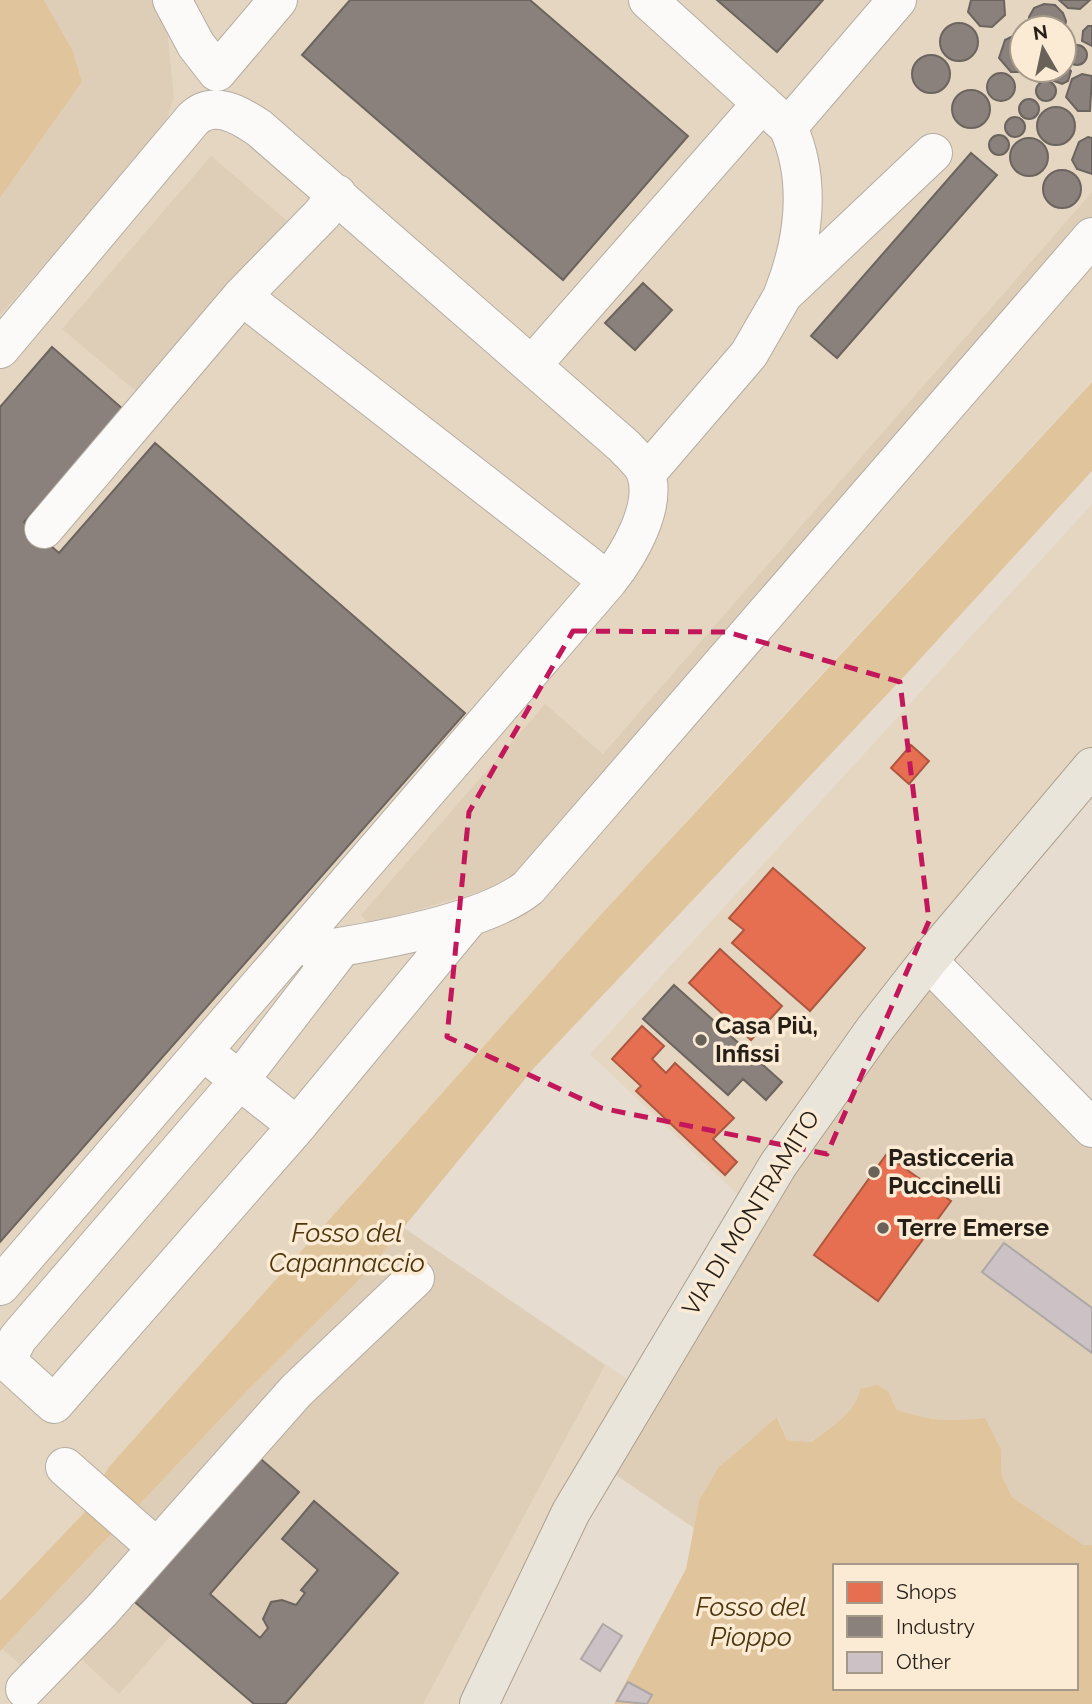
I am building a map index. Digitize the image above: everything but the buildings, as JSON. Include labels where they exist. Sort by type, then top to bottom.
[{"type":"main road","name":"VIA DI MONTRAMITO","points":[[479,1704],[571,1512],[648,1378],[778,1165],[865,1041],[928,961],[1092,767]]},
{"type":"street","points":[[172,0],[196,45],[217,72],[221,110]]},
{"type":"street","points":[[217,72],[278,0]]},
{"type":"street","points":[[646,474],[749,354],[783,295],[796,250],[803,201],[799,155],[775,115],[648,0]]},
{"type":"street","points":[[533,364],[775,115],[897,0]]},
{"type":"street","points":[[0,349],[193,119],[208,110],[221,110],[243,117],[259,128],[533,364],[624,446],[646,474],[647,492],[640,529],[624,561],[608,581],[0,1286]]},
{"type":"street","points":[[783,295],[933,153]]},
{"type":"street","points":[[44,529],[242,296],[322,214],[337,194]]},
{"type":"street","points":[[286,956],[342,947],[469,918],[511,901],[528,888],[1092,237]]},
{"type":"street","points":[[242,296],[608,581]]},
{"type":"street","points":[[342,947],[239,1081],[18,1338],[10,1353],[9,1363],[54,1404],[297,1126],[469,918]]},
{"type":"street","points":[[928,961],[1092,1128]]},
{"type":"street","points":[[203,1051],[297,1126]]},
{"type":"street","points":[[23,1686],[102,1610],[296,1391],[415,1278]]},
{"type":"street","points":[[65,1466],[157,1548]]},
{"type":"highlighted area","points":[[573,631],[727,632],[900,682],[929,921],[827,1154],[601,1108],[447,1037],[469,812]]},
{"type":"shaded area","points":[[44,0],[155,0],[167,28],[174,97],[163,130],[0,315],[0,198],[82,82],[73,51]]},
{"type":"shaded area","points":[[155,0],[1092,0],[1092,381],[709,796],[352,1193],[642,1389],[479,1704],[0,1704],[0,315],[163,130]]},
{"type":"shaded area","points":[[211,156],[292,225],[143,397],[62,329]]},
{"type":"shaded area","points":[[1092,192],[1092,219],[515,881],[369,924],[361,915],[545,704],[603,754]]},
{"type":"shaded area","points":[[1092,504],[1092,767],[752,1208],[590,1054]]},
{"type":"shaded area","points":[[928,961],[1092,1128],[1092,1545],[1084,1545],[1012,1497],[1002,1476],[1001,1449],[985,1419],[951,1420],[918,1416],[896,1409],[889,1392],[860,1389],[847,1413],[810,1442],[787,1440],[778,1417],[748,1442],[724,1465],[705,1491],[694,1528],[598,1463]]},
{"type":"shaded area","points":[[404,1228],[605,1365],[423,1704],[285,1704],[397,1573],[314,1502],[282,1539],[318,1570],[301,1590],[305,1593],[296,1605],[282,1600],[271,1602],[263,1618],[268,1628],[260,1638],[210,1594],[299,1492],[119,1694],[67,1646],[23,1667],[2,1649],[253,1385],[368,1271]]},
{"type":"water","points":[[0,0],[44,0],[73,51],[82,82],[0,198]]},
{"type":"water","name":"Fosso del Capannaccio","points":[[1092,382],[1092,471],[911,669],[534,1068],[368,1271],[249,1389],[0,1651],[0,1601],[84,1513],[108,1468],[598,918]]},
{"type":"water","name":"Fosso del Pioppo","points":[[877,1385],[889,1392],[896,1409],[918,1416],[951,1420],[985,1418],[1001,1449],[1002,1476],[1012,1497],[1084,1545],[1092,1545],[1092,1704],[614,1704],[686,1569],[699,1501],[718,1468],[777,1417],[787,1440],[811,1442],[847,1413],[860,1389]]},
{"type":"place","name":"Casa Più, Infissi","points":[[701,1040]]},
{"type":"place","name":"Pasticceria Puccinelli","points":[[874,1172]]},
{"type":"place","name":"Terre Emerse","points":[[883,1228]]}]
